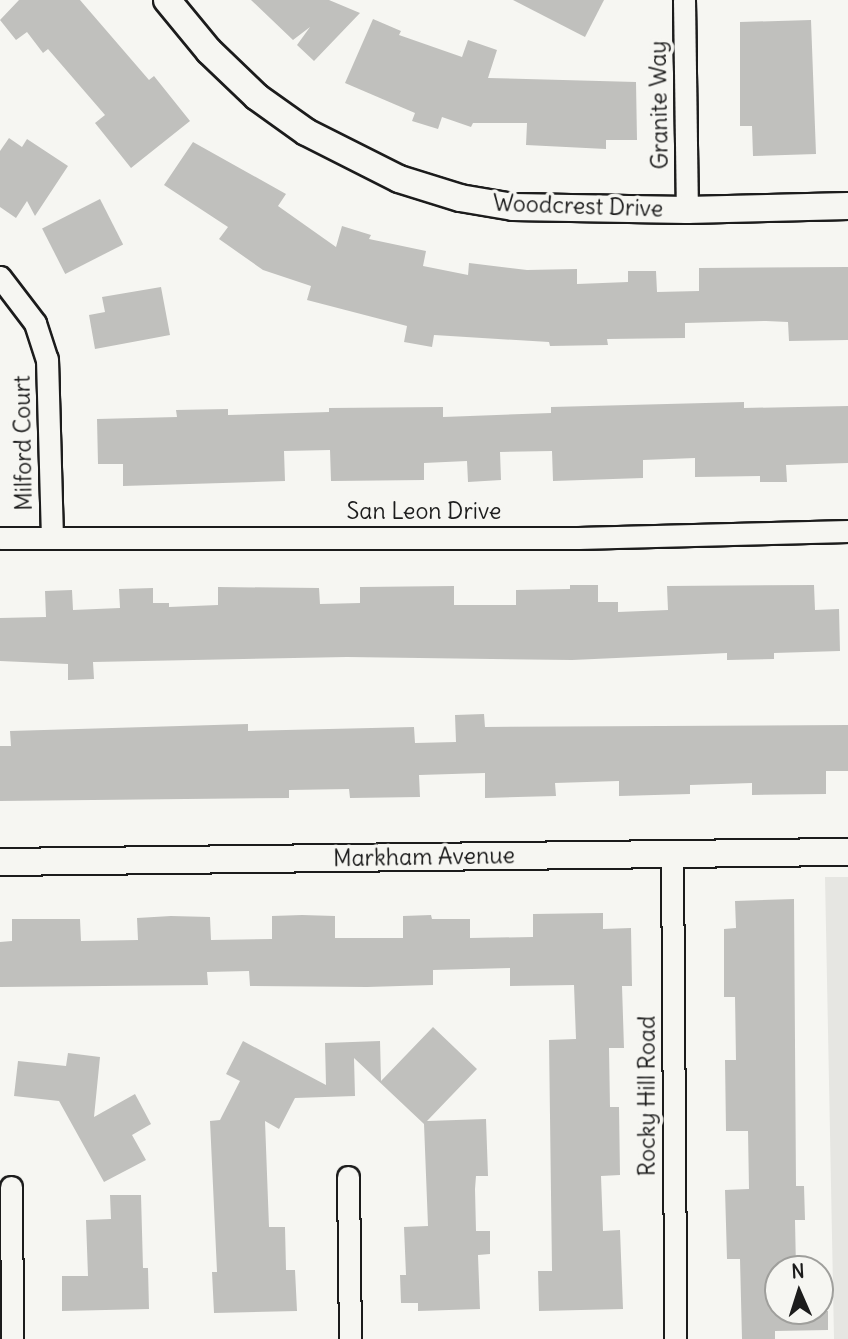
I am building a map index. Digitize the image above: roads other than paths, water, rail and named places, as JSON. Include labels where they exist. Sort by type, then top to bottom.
[{"type":"street","name":"Woodcrest Drive","points":[[167,0],[209,51],[257,96],[335,149],[399,179],[460,198],[513,206],[687,210],[848,206]]},
{"type":"street","name":"Granite Way","points":[[684,0],[687,210]]},
{"type":"street","name":"Milford Court","points":[[0,277],[35,323],[47,359],[52,537]]},
{"type":"street","name":"San Leon Drive","points":[[0,538],[578,538],[848,531]]},
{"type":"street","name":"Markham Avenue","points":[[0,862],[848,852]]},
{"type":"street","name":"Rocky Hill Road","points":[[672,853],[676,1339]]},
{"type":"street","points":[[348,1177],[350,1339]]},
{"type":"street","points":[[12,1187],[12,1339]]}]
